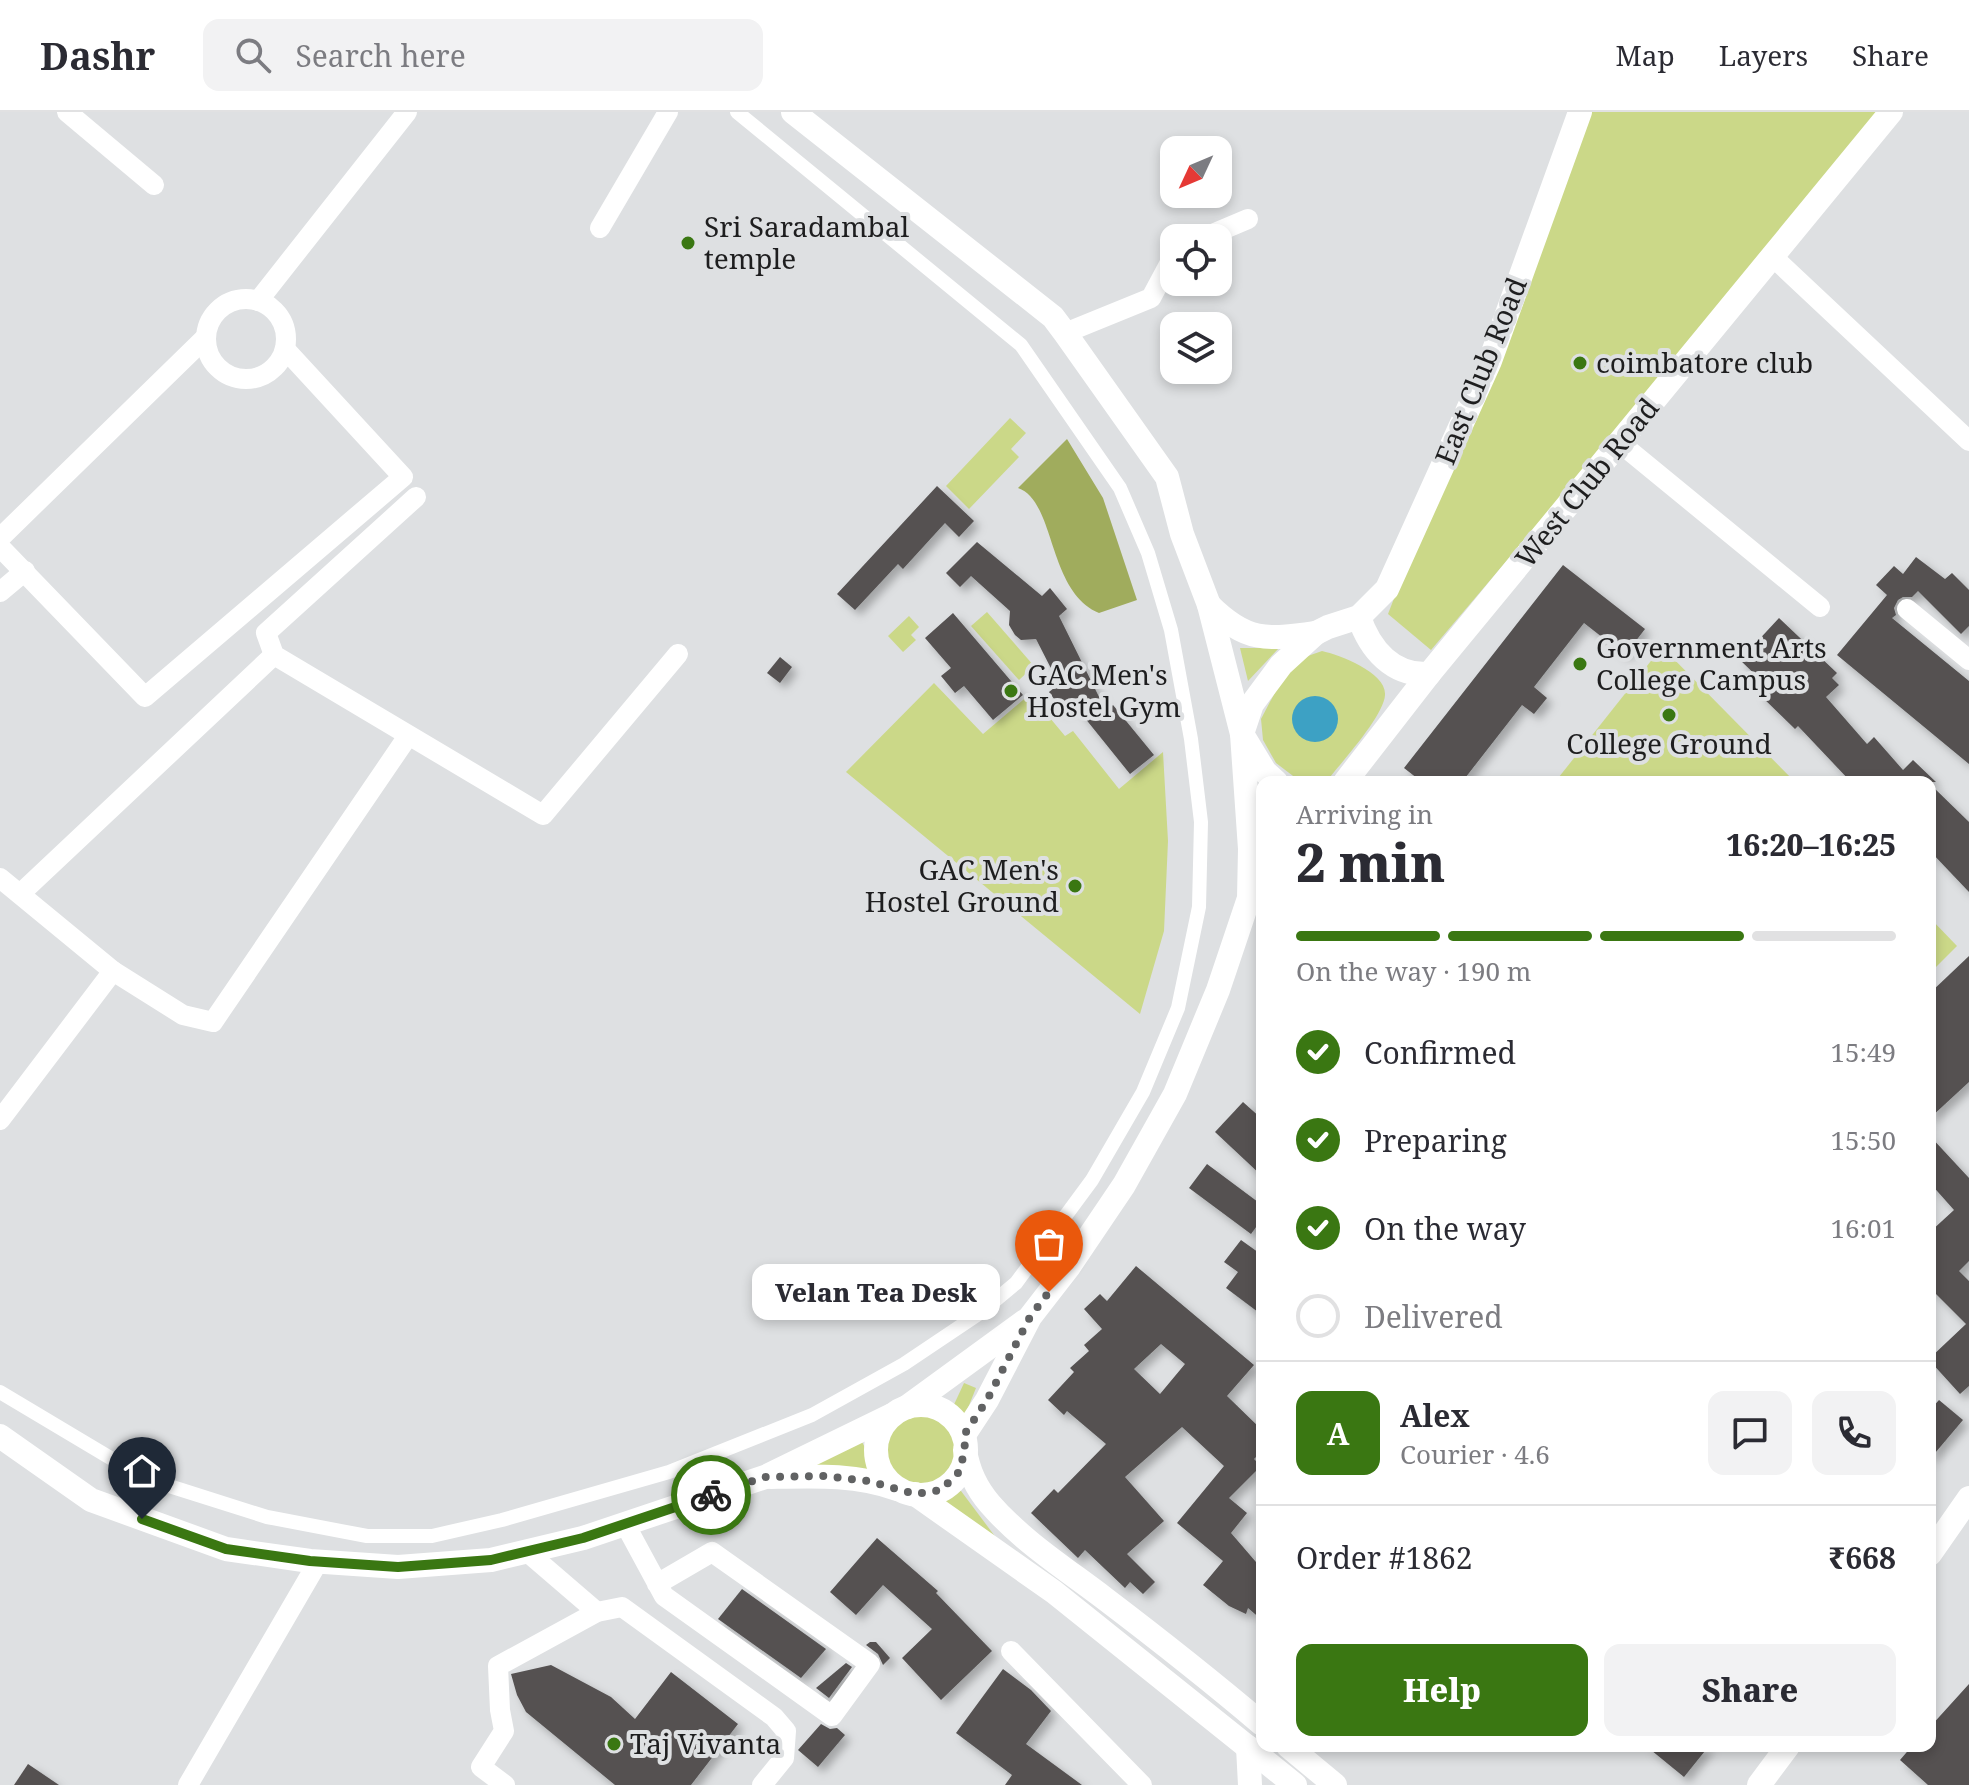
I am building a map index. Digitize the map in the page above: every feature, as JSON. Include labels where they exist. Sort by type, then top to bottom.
[{"type":"street","points":[[67,112],[154,185]]},
{"type":"street","points":[[258,301],[407,112]]},
{"type":"street","points":[[600,228],[668,112]]},
{"type":"street","points":[[0,1392],[144,1478],[267,1517],[367,1536],[432,1536],[502,1520],[669,1472],[812,1415],[904,1364],[980,1313],[1016,1283],[1092,1180],[1143,1092],[1178,1008],[1199,907],[1201,822],[1191,739],[1171,630],[1148,553],[1120,488],[1021,345],[737,112]]},
{"type":"street","name":"East Club Road","points":[[1359,617],[1387,589],[1490,361],[1580,112]]},
{"type":"street","name":"West Club Road","points":[[1350,776],[1429,674],[1891,112]]},
{"type":"street","points":[[765,1477],[823,1476],[868,1481],[928,1494],[951,1483],[959,1472],[965,1442],[1030,1317],[1068,1268],[1124,1185],[1175,1094],[1256,890],[1242,734],[1209,605],[1182,534],[1167,477],[1053,317],[797,113]]},
{"type":"street","points":[[1232,226],[1248,219]]},
{"type":"street","points":[[1773,257],[1969,441]]},
{"type":"street","points":[[1065,333],[1151,298],[1160,281]]},
{"type":"street","points":[[248,298],[258,301],[272,308],[281,318],[286,331],[283,358],[263,377],[250,380],[236,378],[223,373],[207,351],[208,325],[224,305],[248,298]]},
{"type":"street","points":[[0,538],[206,337]]},
{"type":"street","points":[[0,547],[145,697],[403,477],[285,349]]},
{"type":"street","points":[[1620,443],[1820,607]]},
{"type":"street","points":[[416,497],[266,633],[274,655],[543,815],[678,654]]},
{"type":"street","points":[[0,592],[25,571]]},
{"type":"street","points":[[1209,605],[1242,633],[1282,638],[1316,633]]},
{"type":"street","points":[[1907,609],[1969,660]]},
{"type":"street","points":[[1271,776],[1258,762],[1242,734],[1252,704],[1265,684],[1316,633],[1359,617],[1373,647],[1386,661],[1416,675],[1429,674]]},
{"type":"street","points":[[20,894],[274,655]]},
{"type":"street","points":[[0,878],[113,971],[183,1015],[213,1022],[408,736]]},
{"type":"street","points":[[0,1120],[113,971]]},
{"type":"street","points":[[1030,1317],[883,1425],[876,1449],[882,1474],[1054,1592],[1248,1747],[1271,1775],[1295,1785]]},
{"type":"street","points":[[0,1436],[91,1500],[226,1549],[318,1562],[398,1567],[491,1560],[583,1538],[765,1477],[900,1411],[921,1405],[935,1408],[948,1415],[965,1442],[968,1468],[989,1503],[1008,1522],[1256,1719]]},
{"type":"street","points":[[1936,1545],[1969,1498]]},
{"type":"street","points":[[625,1524],[657,1584],[664,1596],[832,1716],[870,1664],[712,1552],[686,1574],[657,1584]]},
{"type":"street","points":[[526,1551],[597,1612]]},
{"type":"street","points":[[188,1785],[318,1562]]},
{"type":"street","points":[[505,1785],[481,1767],[504,1731],[498,1666],[597,1612],[622,1607],[774,1717],[786,1731],[784,1758],[762,1785]]},
{"type":"street","points":[[1011,1651],[1142,1785]]},
{"type":"street","points":[[1248,1747],[1250,1785]]},
{"type":"street","points":[[1295,1752],[1335,1785]]},
{"type":"street","points":[[1759,1785],[1784,1752]]},
{"type":"green space","name":"coimbatore club","points":[[1582,112],[1887,112],[1431,650],[1388,614]]},
{"type":"green space","points":[[1010,418],[1026,433],[1011,449],[1019,457],[969,509],[946,486]]},
{"type":"green space","points":[[1067,439],[1103,498],[1137,600],[1099,613],[1082,602],[1070,586],[1039,510],[1030,496],[1018,488]]},
{"type":"green space","points":[[987,612],[1034,666],[1019,680],[971,626]]},
{"type":"green space","points":[[909,616],[919,627],[911,635],[916,640],[903,652],[888,636]]},
{"type":"green space","name":"College Ground","points":[[1662,647],[1789,776],[1560,776]]},
{"type":"green space","points":[[1240,648],[1279,648],[1248,681]]},
{"type":"green space","points":[[1322,651],[1340,656],[1371,672],[1384,687],[1383,704],[1370,727],[1331,776],[1293,776],[1276,763],[1263,740],[1261,719],[1281,681],[1305,657]]},
{"type":"green space","name":"GAC Men's Hostel Ground","points":[[934,683],[983,734],[1030,694],[1065,736],[1073,731],[1119,789],[1163,752],[1168,841],[1164,931],[1140,1014],[846,772]]},
{"type":"green space","points":[[1936,924],[1957,946],[1936,967]]},
{"type":"green space","points":[[964,1383],[976,1388],[964,1418],[951,1411]]},
{"type":"green space","points":[[921,1412],[935,1415],[948,1423],[956,1436],[959,1450],[956,1464],[948,1477],[935,1485],[921,1488],[907,1485],[894,1477],[886,1464],[883,1450],[886,1436],[894,1423],[907,1415]]},
{"type":"green space","points":[[862,1442],[870,1457],[868,1472],[788,1472]]},
{"type":"green space","points":[[958,1487],[1003,1547],[941,1502]]},
{"type":"water","points":[[1315,696],[1332,702],[1338,719],[1332,736],[1315,742],[1298,736],[1292,719],[1298,702]]},
{"type":"building","points":[[937,486],[974,521],[959,537],[945,523],[903,569],[898,564],[855,610],[837,594]]},
{"type":"building","points":[[977,542],[1042,596],[1050,588],[1067,609],[1059,616],[1106,711],[1113,705],[1154,755],[1130,774],[1072,702],[1062,710],[1049,692],[1059,684],[1036,639],[1021,640],[1015,635],[1009,625],[1010,611],[971,576],[960,587],[946,573]]},
{"type":"building","points":[[1916,557],[1945,579],[1952,573],[1969,590],[1969,626],[1961,634],[1918,591],[1912,597],[1898,600],[1894,608],[1896,615],[1892,618],[1969,681],[1969,764],[1837,655],[1887,595],[1876,585],[1894,566],[1903,574]]},
{"type":"building","points":[[1563,565],[1645,629],[1625,655],[1584,623],[1534,687],[1547,698],[1534,714],[1522,705],[1467,776],[1414,776],[1404,768]]},
{"type":"building","points":[[953,613],[1023,695],[993,720],[964,686],[955,693],[941,676],[951,668],[925,638]]},
{"type":"building","points":[[1779,618],[1837,673],[1832,678],[1839,685],[1826,697],[1867,744],[1874,737],[1903,770],[1913,760],[1930,776],[1845,776],[1798,726],[1795,729],[1759,694],[1767,686],[1740,660]]},
{"type":"building","points":[[780,657],[792,667],[780,683],[767,673]]},
{"type":"building","points":[[1936,790],[1969,822],[1969,892],[1936,857]]},
{"type":"building","points":[[1969,956],[1969,1082],[1936,1112],[1936,987]]},
{"type":"building","points":[[1243,1102],[1256,1114],[1256,1170],[1215,1132]]},
{"type":"building","points":[[1936,1142],[1969,1178],[1969,1261],[1959,1271],[1969,1281],[1969,1386],[1960,1394],[1936,1368],[1936,1352],[1966,1324],[1936,1294],[1936,1226],[1954,1210],[1936,1190]]},
{"type":"building","points":[[1207,1164],[1256,1201],[1256,1227],[1251,1234],[1189,1188]]},
{"type":"building","points":[[1241,1240],[1256,1251],[1256,1310],[1226,1288],[1238,1272],[1224,1262]]},
{"type":"building","points":[[1136,1266],[1254,1365],[1227,1396],[1256,1424],[1256,1471],[1229,1498],[1247,1513],[1231,1533],[1256,1562],[1256,1615],[1248,1608],[1246,1614],[1229,1606],[1203,1585],[1223,1561],[1177,1523],[1224,1466],[1182,1427],[1125,1477],[1164,1521],[1127,1554],[1155,1582],[1143,1594],[1130,1582],[1125,1588],[1085,1550],[1078,1558],[1031,1513],[1054,1489],[1058,1493],[1106,1444],[1067,1411],[1064,1415],[1048,1400],[1074,1372],[1070,1368],[1089,1351],[1084,1345],[1102,1329],[1084,1309],[1100,1294],[1107,1301]],"holes":[[[1161,1344],[1185,1364],[1160,1394],[1134,1369]]]},
{"type":"building","points":[[1939,1400],[1963,1420],[1936,1452],[1936,1403]]},
{"type":"building","points":[[877,1538],[938,1591],[936,1593],[992,1651],[941,1700],[902,1658],[932,1629],[883,1585],[856,1615],[830,1592]]},
{"type":"building","points":[[742,1589],[826,1649],[801,1678],[718,1619]]},
{"type":"building","points":[[876,1642],[890,1658],[883,1665],[878,1654],[866,1645]]},
{"type":"building","points":[[846,1663],[852,1667],[829,1698],[816,1688]]},
{"type":"building","name":"Taj Vivanta","points":[[551,1665],[611,1697],[635,1719],[671,1672],[738,1724],[691,1785],[615,1785],[526,1712],[511,1674]]},
{"type":"building","points":[[1003,1669],[1031,1690],[1051,1711],[1026,1744],[1082,1785],[1005,1785],[1012,1775],[956,1733]]},
{"type":"building","points":[[1969,1684],[1969,1785],[1928,1785],[1900,1760],[1907,1752],[1936,1752],[1936,1720]]},
{"type":"building","points":[[821,1724],[830,1729],[837,1728],[845,1735],[818,1767],[798,1750]]},
{"type":"building","points":[[1653,1752],[1704,1752],[1684,1777]]},
{"type":"building","points":[[28,1764],[59,1785],[14,1785]]},
{"type":"way so far","points":[[711,1495],[765,1477],[823,1476],[868,1481],[915,1494],[941,1490],[959,1472],[964,1462],[964,1435],[987,1400],[1030,1317],[1049,1292]]},
{"type":"place","name":"Sri Saradambal temple","points":[[688,243]]},
{"type":"place","name":"coimbatore club","points":[[1580,363]]},
{"type":"place","name":"Government Arts College Campus","points":[[1580,664]]},
{"type":"place","name":"GAC Men's Hostel Gym","points":[[1011,691]]},
{"type":"place","name":"College Ground","points":[[1669,715]]},
{"type":"place","name":"GAC Men's Hostel Ground","points":[[1075,886]]},
{"type":"place","name":"Velan Tea Desk","points":[[1049,1292]]},
{"type":"place","name":"Taj Vivanta","points":[[614,1744]]},
{"type":"route","points":[[142,1519],[226,1549],[310,1561],[398,1567],[491,1560],[583,1538],[711,1495]]}]
